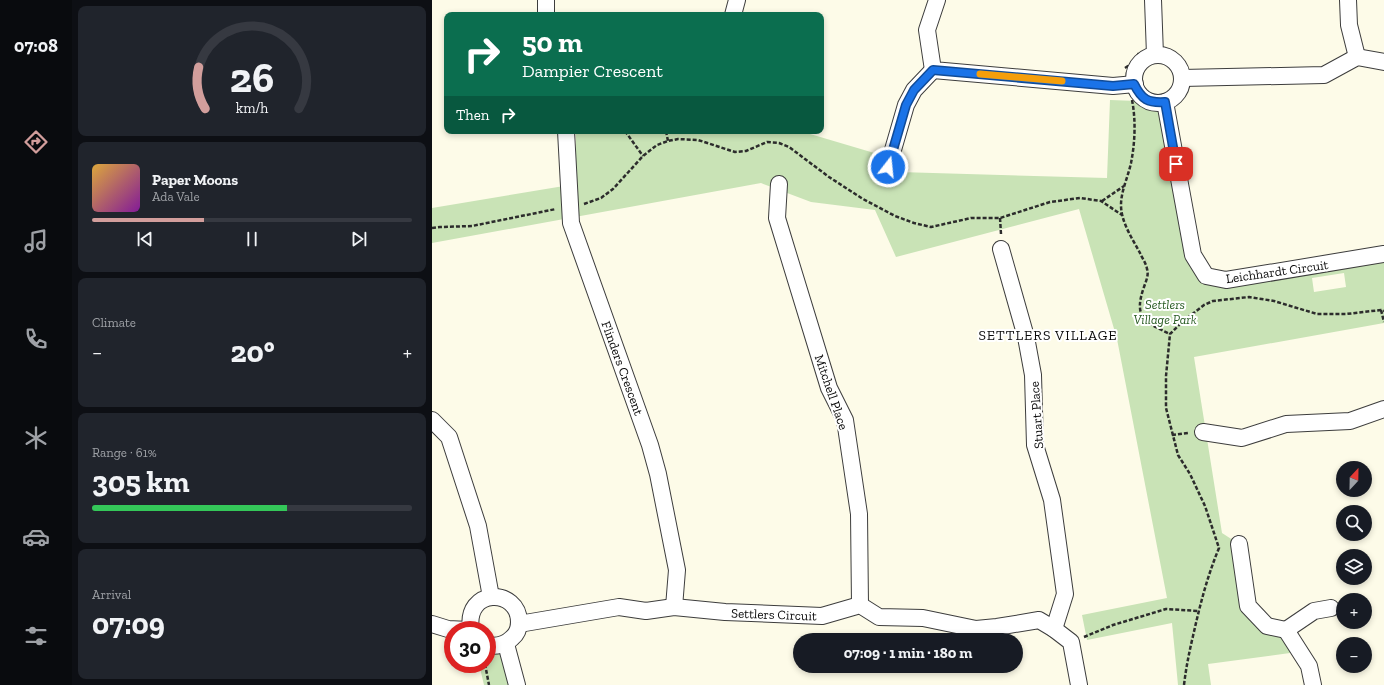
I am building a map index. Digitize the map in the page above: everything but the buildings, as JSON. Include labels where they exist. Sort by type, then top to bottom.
[{"type":"street","points":[[546,0],[546,12]]},
{"type":"street","points":[[734,12],[738,0]]},
{"type":"street","points":[[933,70],[927,30],[937,0]]},
{"type":"street","points":[[1153,0],[1155,55]]},
{"type":"street","points":[[1348,0],[1349,25],[1357,57]]},
{"type":"street","points":[[1155,55],[1162,55],[1170,58],[1179,66],[1182,85],[1178,93],[1171,100],[1154,103],[1146,100],[1132,85],[1136,69],[1143,60],[1155,55]]},
{"type":"street","points":[[1182,78],[1324,75],[1357,57],[1384,62]]},
{"type":"street","points":[[933,70],[1113,86],[1132,85]]},
{"type":"street","points":[[888,167],[906,105],[914,90],[933,70]]},
{"type":"street","name":"Leichhardt Circuit","points":[[1165,102],[1193,255],[1206,276],[1226,280],[1384,254]]},
{"type":"street","name":"Flinders Crescent","points":[[566,134],[571,223],[648,438],[658,474],[676,570],[674,606]]},
{"type":"street","name":"Mitchell Place","points":[[779,184],[777,218],[829,388],[845,420],[859,514],[860,606]]},
{"type":"street","name":"Stuart Place","points":[[1001,249],[1026,337],[1033,375],[1035,445],[1052,500],[1065,594],[1054,629]]},
{"type":"street","points":[[1203,432],[1242,438],[1286,424],[1350,421],[1384,409]]},
{"type":"street","points":[[432,420],[449,437],[452,445],[478,526],[491,597]]},
{"type":"street","points":[[1239,544],[1248,606],[1267,626],[1286,630],[1309,666],[1313,685]]},
{"type":"street","points":[[470,621],[471,614],[475,606],[486,598],[499,597],[512,604],[519,617],[519,624],[515,636],[506,644],[496,646]]},
{"type":"street","name":"Settlers Circuit","points":[[519,624],[619,607],[646,611],[674,606],[725,612],[822,616],[860,606]]},
{"type":"street","points":[[860,606],[879,617],[923,618],[976,628],[997,627],[1040,620],[1071,642],[1079,685]]},
{"type":"street","points":[[1286,630],[1314,611],[1331,608]]},
{"type":"street","points":[[432,624],[444,628]]},
{"type":"street","points":[[506,644],[517,685]]},
{"type":"path","points":[[1139,50],[1134,62],[1124,69],[1132,85],[1134,136],[1131,162],[1121,203],[1122,216],[1148,270],[1139,302],[1140,311],[1144,318],[1152,325],[1170,334]]},
{"type":"path","points":[[627,134],[644,156]]},
{"type":"path","points":[[667,134],[668,141]]},
{"type":"path","points":[[1101,201],[1125,186]]},
{"type":"path","points":[[1380,310],[1384,322]]},
{"type":"path","points":[[1071,642],[1113,625],[1166,609],[1198,611]]},
{"type":"path","points":[[487,673],[489,685]]},
{"type":"green space","name":"Settlers Village Park","points":[[1110,100],[1165,102],[1206,276],[1384,254],[1384,323],[1194,357],[1222,533],[1239,544],[1248,606],[1286,630],[1290,653],[1208,664],[1211,685],[1178,685],[1172,623],[1087,640],[1082,615],[1167,598],[1117,339],[1079,209],[896,257],[875,210],[811,202],[761,183],[432,243],[432,208],[576,184],[576,134],[810,134],[881,155],[899,172],[1107,178]],"holes":[[[1344,273],[1346,287],[1314,292],[1312,278]]]},
{"type":"green space","points":[[506,644],[517,685],[484,685],[481,673],[496,673],[496,647]]},
{"type":"slow traffic","points":[[980,74],[1062,81]]},
{"type":"district","name":"SETTLERS VILLAGE","points":[[1048,335]]},
{"type":"route","points":[[888,167],[906,105],[914,90],[933,70],[1113,86],[1134,84],[1139,94],[1146,100],[1154,103],[1165,102],[1176,164]]}]
